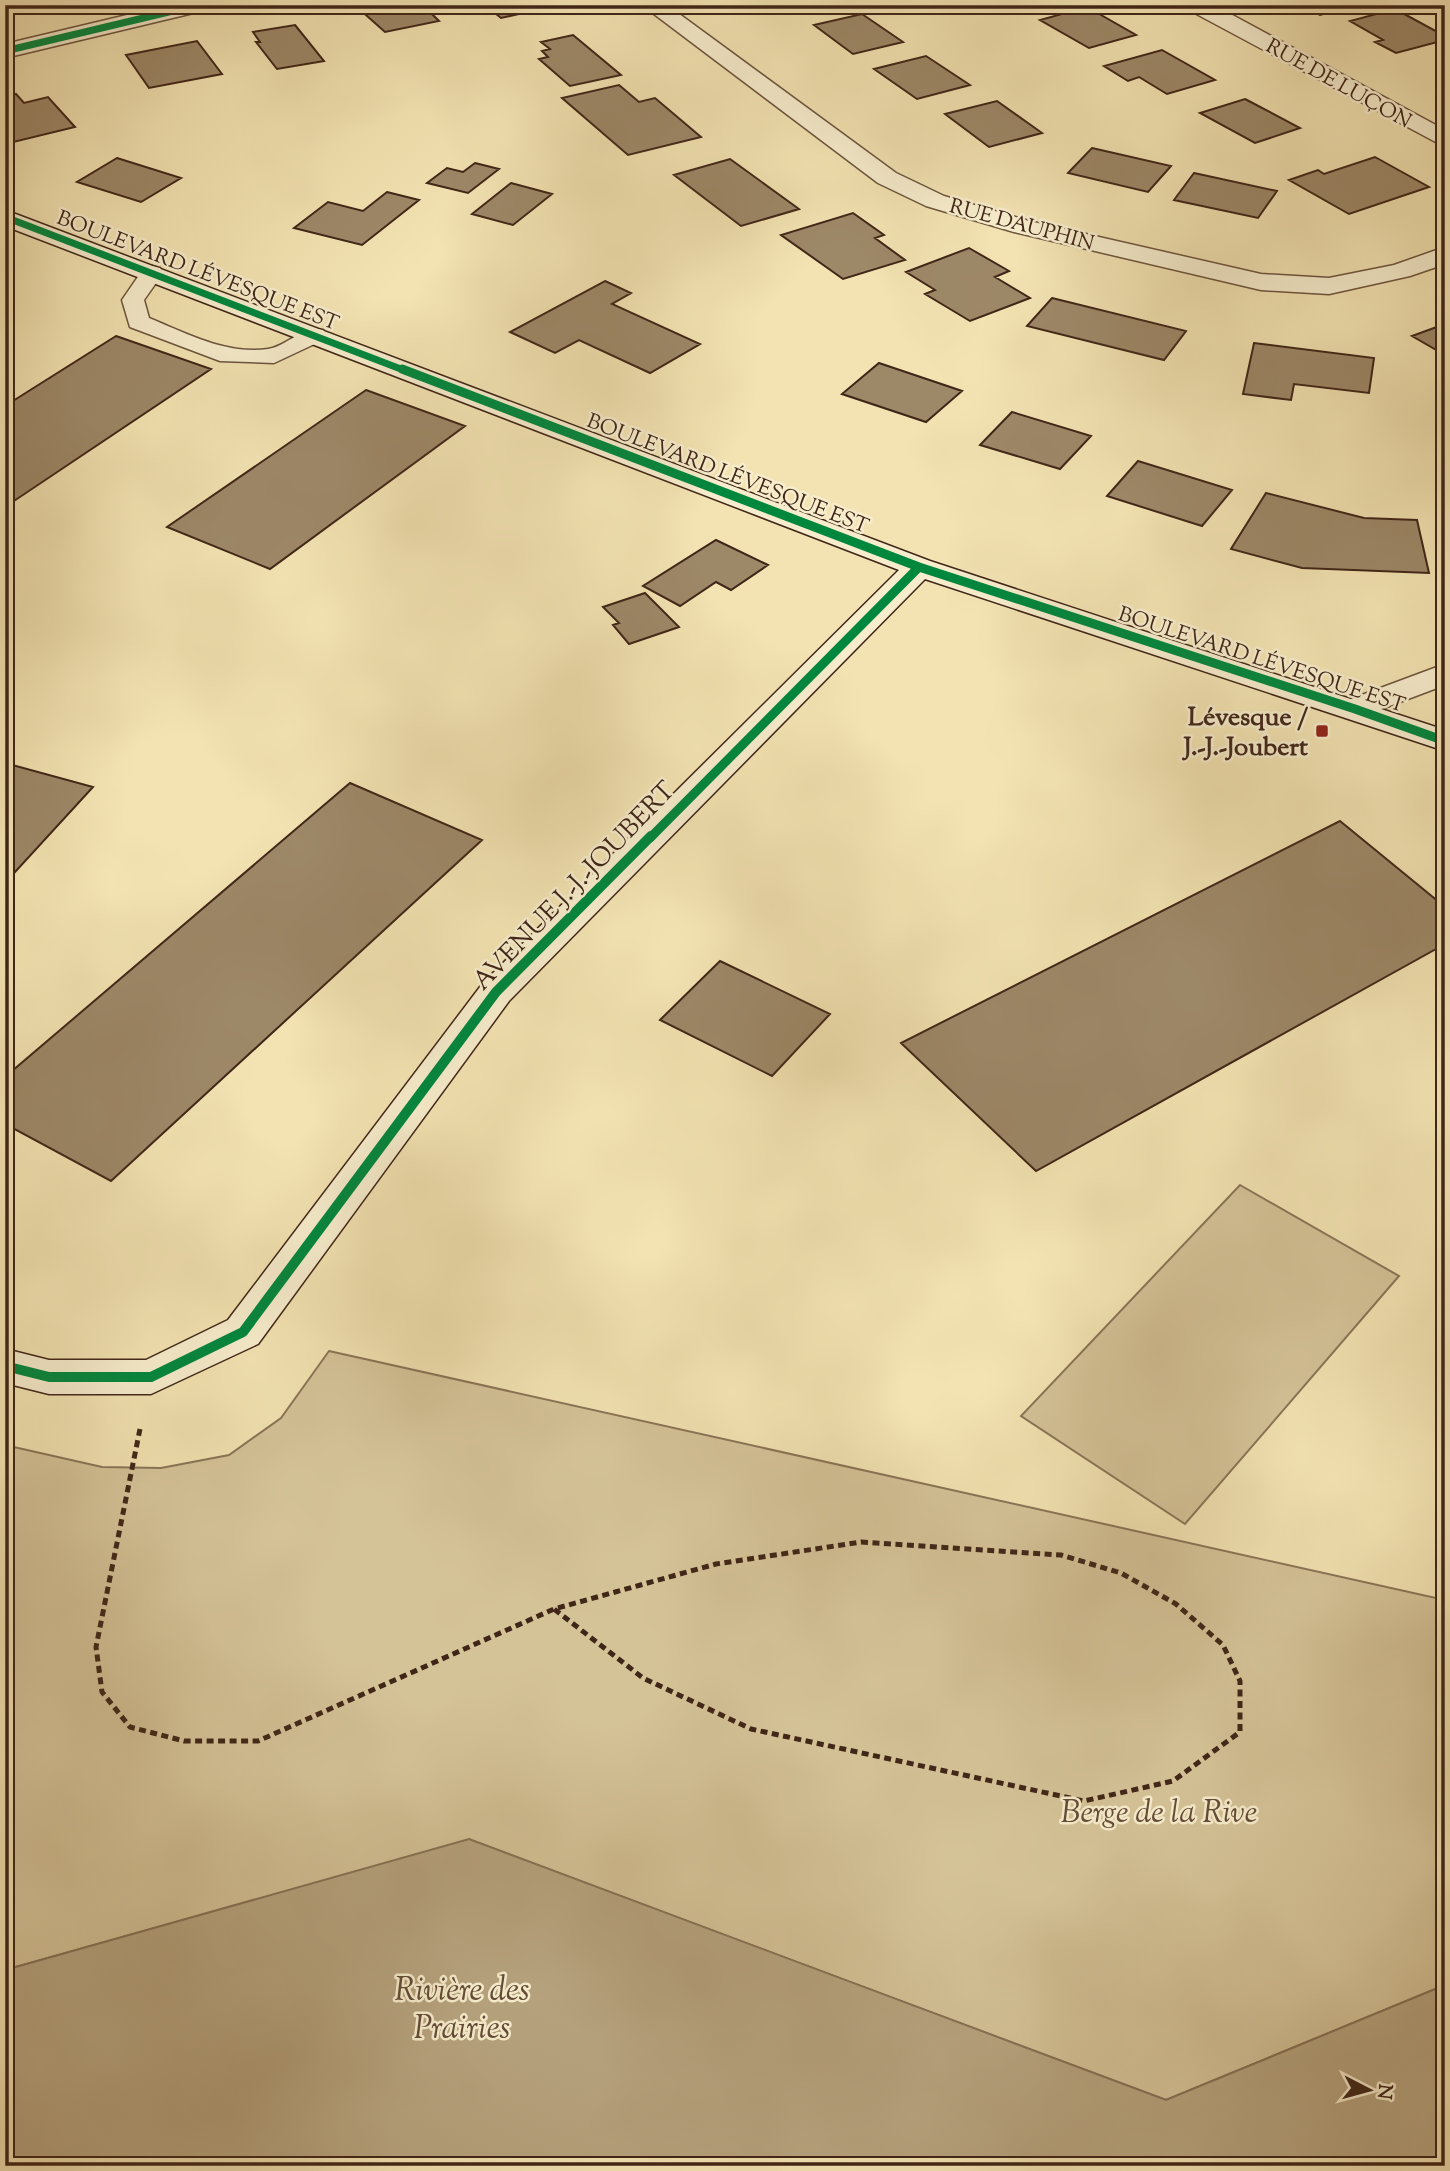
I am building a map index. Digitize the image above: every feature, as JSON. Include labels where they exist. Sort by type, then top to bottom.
[{"type":"street","points":[[5,51],[142,10],[198,5]]},
{"type":"street","name":"RUE DAUPHIN","points":[[653,5],[887,178],[935,201],[1023,227],[1261,282],[1329,285],[1401,271],[1445,255]]},
{"type":"street","name":"RUE DE LUÇON","points":[[1196,5],[1445,140]]},
{"type":"street","name":"BOULEVARD LÉVESQUE EST","points":[[5,217],[919,567],[1355,709],[1445,741]]},
{"type":"street","name":"AVENUE J.-J.-JOUBERT","points":[[151,1377],[243,1332],[496,992],[919,567]]},
{"type":"street","points":[[1355,709],[1445,674]]},
{"type":"street","points":[[5,1366],[49,1377],[151,1377]]},
{"type":"lane","points":[[152,273],[133,300],[138,322],[220,354],[274,355],[315,335]]},
{"type":"path","points":[[151,1377],[96,1647],[102,1692],[130,1727],[184,1741],[258,1741],[554,1609],[716,1564],[861,1542],[1061,1555],[1121,1573],[1176,1604],[1223,1645],[1240,1681],[1240,1732],[1173,1781],[1084,1801],[751,1728],[643,1678],[554,1609]]},
{"type":"green space","points":[[1240,1185],[1399,1276],[1185,1524],[1021,1416]]},
{"type":"green space","name":"Berge de la Rive","points":[[329,1351],[1445,1600],[1445,1985],[1166,2100],[469,1840],[5,1970],[5,1445],[102,1467],[161,1468],[229,1455],[281,1418]]},
{"type":"water","name":"Rivière des Prairies","points":[[469,1839],[1166,2100],[1445,1985],[1445,2166],[5,2166],[5,1970]]},
{"type":"building","points":[[459,5],[462,8],[432,14],[439,21],[385,32],[357,7]]},
{"type":"building","points":[[485,5],[559,5],[501,18]]},
{"type":"building","points":[[1302,5],[1356,5],[1320,15]]},
{"type":"building","points":[[1087,7],[1136,35],[1089,48],[1040,20]]},
{"type":"building","points":[[1395,9],[1445,36],[1445,40],[1396,53],[1375,42],[1383,40],[1350,21]]},
{"type":"building","points":[[862,14],[903,42],[853,54],[814,25]]},
{"type":"building","points":[[295,25],[324,61],[277,69],[256,42],[260,42],[253,32]]},
{"type":"building","points":[[573,35],[621,75],[570,86],[539,59],[548,57],[542,51],[550,49],[541,42]]},
{"type":"building","points":[[197,41],[222,74],[149,88],[126,55]]},
{"type":"building","points":[[1162,50],[1215,80],[1167,94],[1139,77],[1128,81],[1104,66]]},
{"type":"building","points":[[926,56],[970,85],[917,99],[874,69]]},
{"type":"building","points":[[619,85],[639,102],[655,98],[701,137],[628,155],[562,98]]},
{"type":"building","points":[[16,94],[24,103],[48,97],[75,127],[5,144],[5,97]]},
{"type":"building","points":[[1245,99],[1300,128],[1255,143],[1200,113]]},
{"type":"building","points":[[997,101],[1042,133],[989,147],[945,114]]},
{"type":"building","points":[[1092,148],[1171,166],[1148,192],[1068,173]]},
{"type":"building","points":[[1375,157],[1429,187],[1349,214],[1289,180],[1318,170],[1324,174]]},
{"type":"building","points":[[117,158],[181,178],[141,202],[77,182]]},
{"type":"building","points":[[730,159],[799,209],[741,226],[674,175]]},
{"type":"building","points":[[475,163],[499,169],[468,193],[427,183],[447,168],[463,172]]},
{"type":"building","points":[[1194,173],[1277,191],[1258,218],[1174,200]]},
{"type":"building","points":[[511,183],[552,194],[513,225],[472,214]]},
{"type":"building","points":[[387,192],[419,200],[362,245],[294,228],[328,202],[363,211]]},
{"type":"building","points":[[853,213],[884,235],[875,238],[905,260],[843,279],[781,235]]},
{"type":"building","points":[[969,248],[1009,271],[995,277],[1030,298],[970,321],[925,294],[935,290],[906,272]]},
{"type":"building","points":[[605,281],[631,293],[612,304],[700,344],[650,373],[579,340],[555,353],[510,332]]},
{"type":"building","points":[[1052,298],[1186,331],[1164,360],[1027,326]]},
{"type":"building","points":[[1445,324],[1445,355],[1412,336]]},
{"type":"building","points":[[116,336],[211,369],[5,507],[5,406]]},
{"type":"building","points":[[1254,343],[1374,358],[1369,393],[1294,384],[1291,400],[1243,394]]},
{"type":"building","points":[[879,363],[962,391],[926,422],[842,394]]},
{"type":"building","points":[[366,390],[465,426],[270,569],[167,527]]},
{"type":"building","points":[[1012,412],[1091,436],[1060,469],[980,445]]},
{"type":"building","points":[[1138,461],[1232,490],[1202,526],[1107,496]]},
{"type":"building","points":[[1266,493],[1364,518],[1417,520],[1429,573],[1302,568],[1231,549]]},
{"type":"building","points":[[716,540],[768,565],[731,590],[716,582],[680,606],[643,586]]},
{"type":"building","points":[[645,593],[679,627],[629,644],[613,625],[619,623],[603,607]]},
{"type":"building","points":[[5,763],[93,787],[5,883]]},
{"type":"building","points":[[350,783],[482,840],[111,1181],[5,1124],[5,1077]]},
{"type":"building","points":[[1340,821],[1445,907],[1445,944],[1036,1171],[901,1043]]},
{"type":"building","points":[[720,961],[830,1014],[772,1076],[660,1020]]},
{"type":"cycle path","points":[[5,51],[198,5]]},
{"type":"cycle path","points":[[5,217],[919,567],[1355,709],[1445,741]]},
{"type":"cycle path","points":[[5,1366],[49,1377],[151,1377],[243,1332],[496,992],[919,567]]},
{"type":"place","name":"Lévesque / J.-J.-Joubert","points":[[1322,731]]}]
